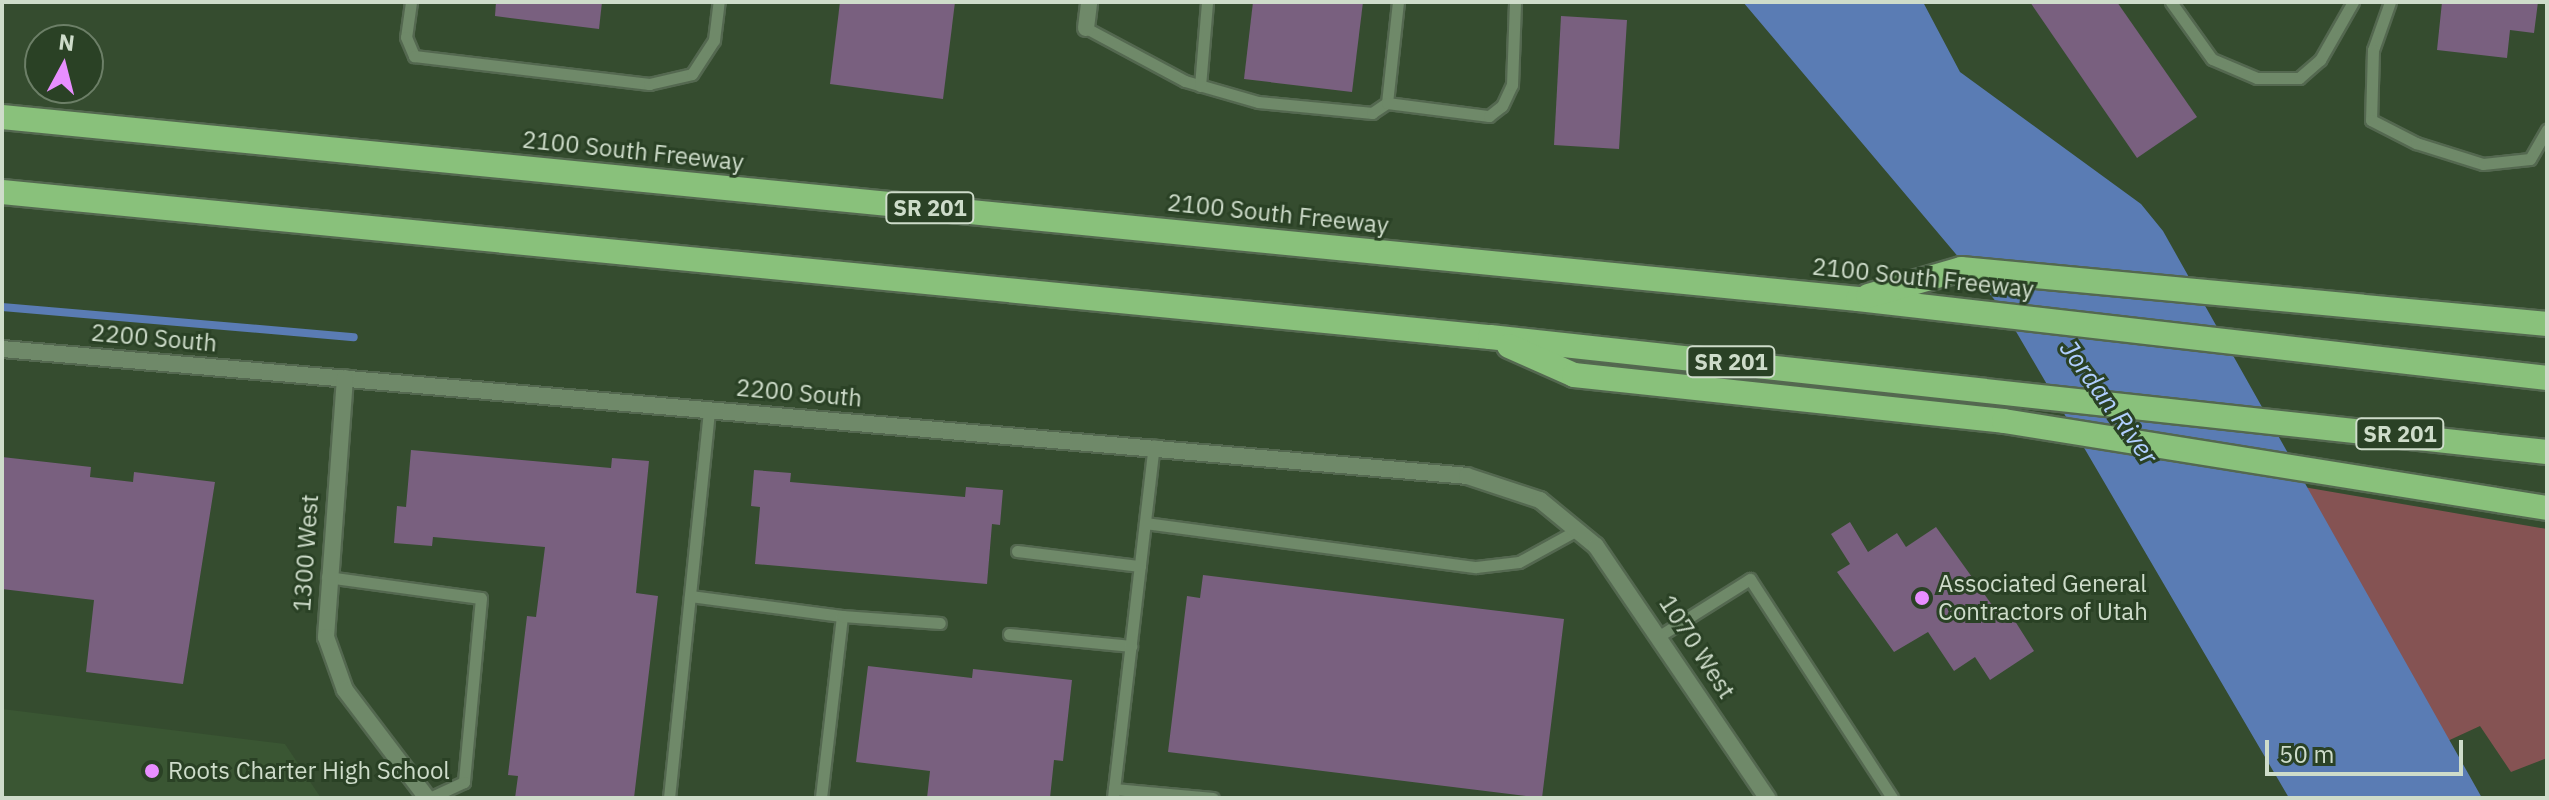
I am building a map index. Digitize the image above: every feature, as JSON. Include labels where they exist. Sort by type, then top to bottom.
[{"type":"highway","name":"2100 South Freeway","points":[[2,117],[1858,299],[2298,346],[2547,378]]},
{"type":"highway","name":"SR 201","points":[[2,192],[1490,337],[2253,417],[2547,452]]},
{"type":"highway","points":[[1858,299],[1961,269],[2262,300],[2547,324]]},
{"type":"highway","points":[[1490,337],[1574,375],[2004,421],[2547,508]]},
{"type":"street","points":[[1086,28],[1089,2]]},
{"type":"street","name":"2200 South","points":[[2,349],[1154,445],[1467,476],[1540,500],[1579,529]]},
{"type":"street","name":"1300 West","points":[[345,378],[327,577],[326,637],[345,690],[428,798]]},
{"type":"street","name":"1070 West","points":[[1579,529],[1661,635],[1767,798]]},
{"type":"lane","points":[[411,2],[406,37],[414,56],[649,84],[692,74],[714,40],[719,2]]},
{"type":"lane","points":[[1200,86],[1207,2]]},
{"type":"lane","points":[[1387,103],[1398,2]]},
{"type":"lane","points":[[1086,28],[1200,86],[1273,103],[1372,113],[1387,103],[1489,116],[1502,106],[1512,85],[1515,2]]},
{"type":"lane","points":[[2171,2],[2212,59],[2257,78],[2299,78],[2320,60],[2353,2]]},
{"type":"lane","points":[[2390,2],[2373,50],[2371,120],[2416,143],[2483,164],[2530,159],[2547,130]]},
{"type":"lane","points":[[669,798],[709,409]]},
{"type":"lane","points":[[1154,445],[1114,793],[1213,798]]},
{"type":"lane","points":[[1145,523],[1476,567],[1519,562],[1579,529]]},
{"type":"lane","points":[[1017,551],[1140,566]]},
{"type":"lane","points":[[327,577],[481,598],[464,782],[428,798]]},
{"type":"lane","points":[[1661,635],[1750,579],[1892,798]]},
{"type":"lane","points":[[690,596],[842,616],[940,623]]},
{"type":"lane","points":[[821,798],[842,616]]},
{"type":"lane","points":[[1009,634],[1131,646]]},
{"type":"shaded area","points":[[2252,478],[2547,529],[2547,758],[2511,772],[2480,726],[2441,744]]},
{"type":"shaded area","name":"Roots Charter High School","points":[[2,709],[285,744],[321,798],[2,798]]},
{"type":"water","name":"Jordan River","points":[[1743,2],[1923,2],[1960,72],[2141,204],[2163,231],[2482,798],[2289,798],[2004,311]]},
{"type":"building","points":[[496,2],[602,2],[599,29],[495,16]]},
{"type":"building","points":[[840,2],[955,2],[943,99],[830,84]]},
{"type":"building","points":[[1253,2],[1363,2],[1352,92],[1244,79]]},
{"type":"building","points":[[2030,2],[2117,2],[2197,117],[2137,158]]},
{"type":"building","points":[[2442,2],[2538,2],[2534,33],[2510,30],[2507,58],[2437,50]]},
{"type":"building","points":[[1561,16],[1627,20],[1619,149],[1554,145]]},
{"type":"building","points":[[411,450],[611,468],[612,458],[649,461],[636,593],[658,596],[634,798],[515,798],[518,776],[508,775],[527,616],[536,617],[545,547],[433,537],[432,546],[394,543],[397,506],[406,507]]},
{"type":"building","points":[[2,457],[91,467],[90,477],[133,482],[134,472],[215,482],[183,684],[86,672],[94,600],[2,589]]},
{"type":"building","points":[[754,470],[791,473],[790,482],[965,497],[966,487],[1003,490],[1000,525],[992,524],[987,584],[755,564],[760,507],[751,506]]},
{"type":"building","name":"Associated General Contractors of Utah","points":[[1850,522],[1868,552],[1897,533],[1906,547],[1936,527],[2005,623],[2013,618],[2034,651],[1990,680],[1975,657],[1954,671],[1928,632],[1894,652],[1837,572],[1850,564],[1831,534]]},
{"type":"building","points":[[1203,575],[1564,619],[1542,798],[1168,752],[1187,596],[1200,598]]},
{"type":"building","points":[[868,666],[972,678],[973,669],[1072,680],[1063,761],[1054,760],[1050,798],[927,798],[930,771],[856,762]]},
{"type":"waterway","points":[[2,307],[354,337]]},
{"type":"place","name":"Associated General Contractors of Utah","points":[[1922,598]]},
{"type":"place","name":"Roots Charter High School","points":[[152,771]]}]
